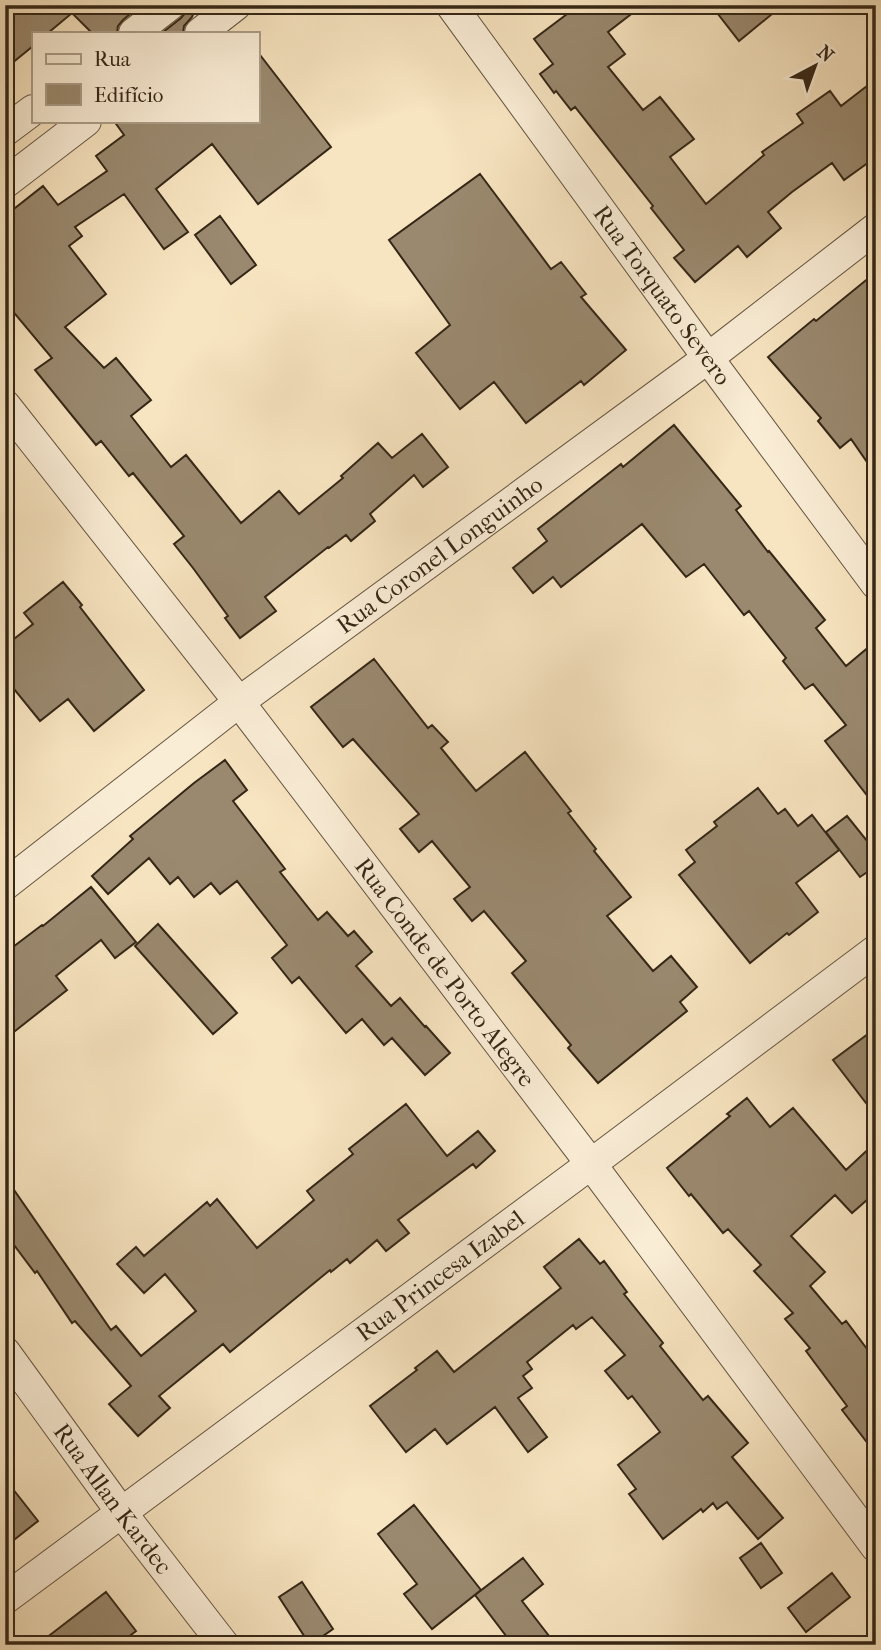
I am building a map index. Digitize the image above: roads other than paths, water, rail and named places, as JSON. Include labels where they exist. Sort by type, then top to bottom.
[{"type":"street","points":[[135,32],[170,5]]},
{"type":"street","points":[[201,32],[236,5]]},
{"type":"street","name":"Rua Torquato Severo","points":[[451,5],[876,584]]},
{"type":"street","points":[[5,131],[32,111]]},
{"type":"street","points":[[5,183],[85,122]]},
{"type":"street","name":"Rua Coronel Longuinho","points":[[5,885],[239,702],[708,358],[876,228]]},
{"type":"street","name":"Rua Conde de Porto Alegre","points":[[5,405],[239,702],[591,1164],[876,1547]]},
{"type":"street","name":"Rua Princesa Izabel","points":[[5,1599],[876,950]]},
{"type":"street","name":"Rua Allan Kardec","points":[[5,1352],[121,1512],[224,1645]]}]
